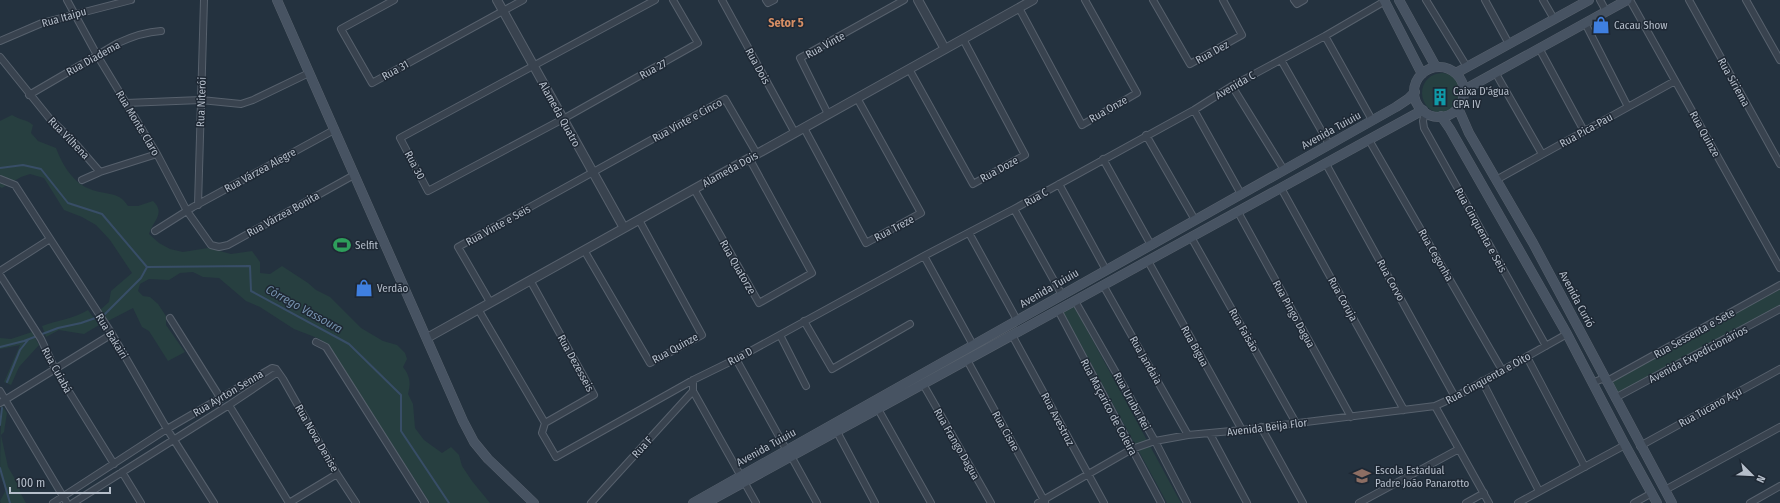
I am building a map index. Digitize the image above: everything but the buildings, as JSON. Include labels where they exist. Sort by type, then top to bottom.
[{"type":"main road","points":[[278,0],[463,421],[474,442],[488,459],[534,503]]},
{"type":"main road","points":[[1399,0],[1436,67]]},
{"type":"main road","points":[[1456,73],[1589,0]]},
{"type":"main road","points":[[1464,90],[1626,0]]},
{"type":"main road","points":[[1380,1],[1422,74]]},
{"type":"main road","points":[[1436,67],[1450,69],[1456,73],[1460,78],[1464,90],[1462,102],[1458,108],[1453,112],[1441,116],[1433,116],[1424,111],[1418,105],[1415,92],[1418,79],[1422,74],[1436,67]]},
{"type":"main road","name":"Avenida Tuiuiu","points":[[693,503],[742,479],[789,453],[950,357],[1372,120],[1408,99],[1415,92]]},
{"type":"main road","name":"Avenida Curió","points":[[1458,108],[1469,133],[1533,242],[1640,446],[1672,503]]},
{"type":"main road","name":"Avenida Tuiuiu","points":[[834,427],[878,409],[1424,111]]},
{"type":"main road","points":[[1441,116],[1458,142],[1567,334],[1624,445],[1657,503]]},
{"type":"main road","points":[[1172,233],[1178,245]]},
{"type":"main road","points":[[950,357],[955,367]]},
{"type":"main road","name":"Avenida Tuiuiu","points":[[706,503],[742,479]]},
{"type":"street","name":"Rua Monte Claro","points":[[67,0],[97,55],[157,154],[187,211],[211,245]]},
{"type":"street","name":"Rua Itaipu","points":[[0,41],[42,23],[131,0]]},
{"type":"street","name":"Rua Niterói","points":[[198,205],[204,0]]},
{"type":"street","name":"Rua 31","points":[[394,0],[342,29],[372,82],[503,11]]},
{"type":"street","name":"Alameda Quatro","points":[[497,0],[624,228]]},
{"type":"street","points":[[503,11],[523,0]]},
{"type":"street","points":[[533,66],[655,0]]},
{"type":"street","name":"Rua 27","points":[[563,119],[698,43],[672,0]]},
{"type":"street","name":"Rua Dois","points":[[722,0],[795,133]]},
{"type":"street","points":[[766,0],[768,3],[774,0]]},
{"type":"street","name":"Rua Vinte","points":[[828,114],[800,58],[904,0]]},
{"type":"street","points":[[918,0],[945,49]]},
{"type":"street","name":"Alameda Dois","points":[[427,338],[1033,0]]},
{"type":"street","name":"Rua Onze","points":[[1019,8],[1082,125],[1137,93],[1085,0]]},
{"type":"street","name":"Rua Dez","points":[[1153,0],[1190,64],[1242,35],[1223,0]]},
{"type":"street","points":[[1294,0],[1297,4],[1304,0]]},
{"type":"street","points":[[1426,0],[1467,67]]},
{"type":"street","points":[[1485,0],[1510,44]]},
{"type":"street","points":[[1543,0],[1554,19]]},
{"type":"street","points":[[1600,0],[1606,11]]},
{"type":"street","name":"Rua Quinze","points":[[1630,0],[1780,268]]},
{"type":"street","name":"Rua Siriema","points":[[1689,0],[1780,164]]},
{"type":"street","points":[[1746,0],[1780,60]]},
{"type":"street","points":[[1372,120],[1325,36],[1380,1]]},
{"type":"street","points":[[1585,23],[1628,107]]},
{"type":"street","name":"Rua Diadema","points":[[29,94],[97,55],[134,36],[147,32],[161,31]]},
{"type":"street","name":"Avenida C","points":[[1146,136],[1194,110],[1232,86],[1325,36]]},
{"type":"street","name":"Rua Doze","points":[[909,69],[973,184],[1025,155],[963,39]]},
{"type":"street","points":[[1539,48],[1584,131]]},
{"type":"street","name":"Rua Vilhena","points":[[0,57],[50,119],[74,141],[100,172]]},
{"type":"street","points":[[1281,60],[1329,144]]},
{"type":"street","name":"Rua 30","points":[[533,66],[400,138],[428,191],[563,119]]},
{"type":"street","points":[[1496,72],[1542,154]]},
{"type":"street","points":[[126,103],[201,100],[241,104],[253,100],[309,73]]},
{"type":"street","name":"Rua Pica-Pau","points":[[1496,180],[1675,81]]},
{"type":"street","points":[[1232,86],[1284,170]]},
{"type":"street","name":"Rua Vinte e Cinco","points":[[592,172],[725,98],[757,154]]},
{"type":"street","name":"Rua Treze","points":[[804,128],[866,243],[921,213],[857,98]]},
{"type":"street","points":[[1194,110],[1241,194]]},
{"type":"street","name":"Rua Cinquenta e Seis","points":[[1424,111],[1424,128],[1546,346]]},
{"type":"street","name":"Rua Várzea Alegre","points":[[155,230],[334,130]]},
{"type":"street","points":[[1146,136],[1195,220]]},
{"type":"street","name":"Rua C","points":[[924,256],[1014,209],[1146,136]]},
{"type":"street","name":"Rua Cegonha","points":[[1369,140],[1502,370]]},
{"type":"street","points":[[82,180],[100,172],[157,154]]},
{"type":"street","name":"Rua Quatorze","points":[[694,189],[759,303],[812,273],[749,158]]},
{"type":"street","points":[[1103,159],[1151,245]]},
{"type":"street","name":"Rua Corvo","points":[[1326,164],[1455,397]]},
{"type":"street","name":"Rua Vinte e Seis","points":[[490,302],[458,247],[592,172]]},
{"type":"street","name":"Rua Várzea Bonita","points":[[211,245],[219,247],[228,245],[354,175]]},
{"type":"street","name":"Rua Bakairi","points":[[0,179],[15,185],[112,334],[167,430],[214,503]]},
{"type":"street","points":[[1059,184],[1106,270]]},
{"type":"street","name":"Rua Coruja","points":[[1281,188],[1404,410]]},
{"type":"street","points":[[1014,209],[1062,295]]},
{"type":"street","name":"Rua Pingo Dagua","points":[[1238,212],[1351,417]]},
{"type":"street","name":"Rua Quinze","points":[[584,250],[650,364],[702,335],[639,220]]},
{"type":"street","points":[[969,233],[1017,320]]},
{"type":"street","name":"Rua Faisão","points":[[1191,238],[1296,423]]},
{"type":"street","points":[[0,271],[50,239]]},
{"type":"street","points":[[924,256],[973,345]]},
{"type":"street","name":"Rua D","points":[[544,423],[542,433],[556,457],[693,380],[736,359],[924,256]]},
{"type":"street","name":"Rua Bigua","points":[[1148,261],[1242,430]]},
{"type":"street","name":"Rua Cuiabá","points":[[0,275],[41,339],[55,369],[114,464]]},
{"type":"street","name":"Rua Dezesseis","points":[[530,280],[594,395],[544,423]]},
{"type":"street","name":"Rua Jandaia","points":[[1103,285],[1188,435]]},
{"type":"street","name":"Rua Sessenta e Sete","points":[[1592,383],[1602,379],[1607,381],[1780,286]]},
{"type":"street","name":"Rua Urubu Rei","points":[[1075,301],[1155,441],[1187,503]]},
{"type":"street","points":[[478,309],[544,423]]},
{"type":"street","name":"Avenida Expedicionários","points":[[1615,398],[1780,309]]},
{"type":"street","name":"Rua Maçarico de Coleira","points":[[1058,310],[1161,503]]},
{"type":"street","points":[[170,318],[221,399]]},
{"type":"street","points":[[804,321],[832,369],[910,324]]},
{"type":"street","points":[[3,401],[112,334]]},
{"type":"street","name":"Rua Cinquenta e Oito","points":[[1404,410],[1435,406],[1455,397],[1567,334]]},
{"type":"street","points":[[780,335],[806,386]]},
{"type":"street","name":"Rua Avestruz","points":[[1012,335],[1104,503]]},
{"type":"street","points":[[316,342],[326,348],[425,503]]},
{"type":"street","points":[[1527,357],[1585,467]]},
{"type":"street","points":[[736,359],[817,503]]},
{"type":"street","name":"Rua Cisne","points":[[967,360],[1043,502]]},
{"type":"street","name":"Rua Ayrton Senna","points":[[53,503],[167,430],[221,399],[269,368],[274,368],[278,372],[229,405],[73,503]]},
{"type":"street","name":"Rua Tucano Açu","points":[[1640,446],[1780,369]]},
{"type":"street","name":"Rua Nova Denise","points":[[278,372],[337,474],[356,503]]},
{"type":"street","points":[[693,380],[693,391],[756,503]]},
{"type":"street","points":[[1482,381],[1539,491]]},
{"type":"street","name":"Rua Sessenta e Sete","points":[[1597,392],[1606,387],[1607,381]]},
{"type":"street","name":"Rua Frango Dagua","points":[[923,384],[991,503]]},
{"type":"street","points":[[0,391],[3,401],[67,503]]},
{"type":"street","name":"Rua F","points":[[591,503],[693,391]]},
{"type":"street","points":[[229,405],[289,503],[337,474]]},
{"type":"street","points":[[1435,406],[1489,503]]},
{"type":"street","points":[[878,409],[931,503]]},
{"type":"street","name":"Avenida Beija Flor","points":[[1132,449],[1155,441],[1188,435],[1210,434],[1404,410]]},
{"type":"street","points":[[834,427],[875,503]]},
{"type":"street","points":[[1261,427],[1304,503]]},
{"type":"street","points":[[1665,490],[1780,427]]},
{"type":"street","points":[[1210,434],[1247,503]]},
{"type":"street","points":[[1518,503],[1624,445]]},
{"type":"street","points":[[1043,502],[1132,449]]},
{"type":"street","points":[[1359,503],[1459,449]]},
{"type":"street","points":[[122,472],[141,503]]},
{"type":"street","points":[[1750,503],[1780,486]]},
{"type":"street","points":[[1466,503],[1484,493]]},
{"type":"street","points":[[1634,503],[1652,493]]},
{"type":"green space","points":[[1446,73],[1453,76],[1459,82],[1462,93],[1461,101],[1453,110],[1446,113],[1438,113],[1431,110],[1423,101],[1422,89],[1425,82],[1434,74]]},
{"type":"green space","points":[[12,115],[33,125],[31,133],[38,141],[56,148],[61,160],[73,178],[84,186],[96,191],[116,195],[128,206],[138,206],[153,201],[157,205],[159,213],[149,234],[159,243],[170,249],[183,252],[208,248],[231,254],[252,251],[260,262],[260,273],[270,274],[282,266],[316,290],[330,297],[361,328],[383,341],[397,345],[405,353],[407,359],[403,367],[409,380],[408,394],[413,404],[415,428],[424,440],[442,453],[451,447],[459,455],[462,466],[490,503],[430,503],[330,348],[320,339],[294,329],[260,307],[246,301],[219,278],[203,277],[193,272],[180,273],[169,280],[149,279],[140,284],[138,291],[143,296],[150,297],[158,304],[166,316],[166,325],[185,352],[168,361],[149,331],[142,327],[133,308],[108,321],[100,310],[109,302],[111,291],[132,273],[110,240],[96,225],[82,217],[64,210],[44,178],[30,174],[21,177],[2,188],[0,187],[0,121]]},
{"type":"green space","points":[[1780,289],[1780,306],[1618,394],[1611,381]]},
{"type":"green space","points":[[1074,306],[1181,503],[1167,503],[1063,312]]},
{"type":"green space","points":[[88,310],[99,325],[84,334],[59,330],[46,337],[42,326]]},
{"type":"green space","points":[[32,332],[39,345],[19,367],[11,385],[4,382],[20,345],[0,349],[0,338],[11,339]]},
{"type":"green space","points":[[1,404],[7,413],[4,432],[1,435],[8,467],[18,484],[26,503],[1,503],[0,501],[6,490],[0,475]]},
{"type":"waterway","name":"Córrego Vassoura","points":[[0,168],[23,165],[41,169],[68,203],[102,214],[147,267],[250,266],[251,291],[349,344],[401,395],[401,431],[449,503]]},
{"type":"waterway","points":[[0,347],[24,341],[58,328],[81,323],[104,315],[141,278],[147,267]]},
{"type":"waterway","points":[[7,382],[20,350],[28,340]]},
{"type":"waterway","points":[[0,425],[2,408]]},
{"type":"waterway","points":[[0,468],[10,503]]},
{"type":"place","name":"Cacau Show","points":[[1601,25]]},
{"type":"place","name":"Caixa D'água CPA IV","points":[[1440,97]]},
{"type":"place","name":"Selfit","points":[[342,245]]},
{"type":"place","name":"Verdão","points":[[364,288]]},
{"type":"place","name":"Escola Estadual Padre João Panarotto","points":[[1362,476]]},
{"type":"district","name":"Setor 5","points":[[786,23]]}]
